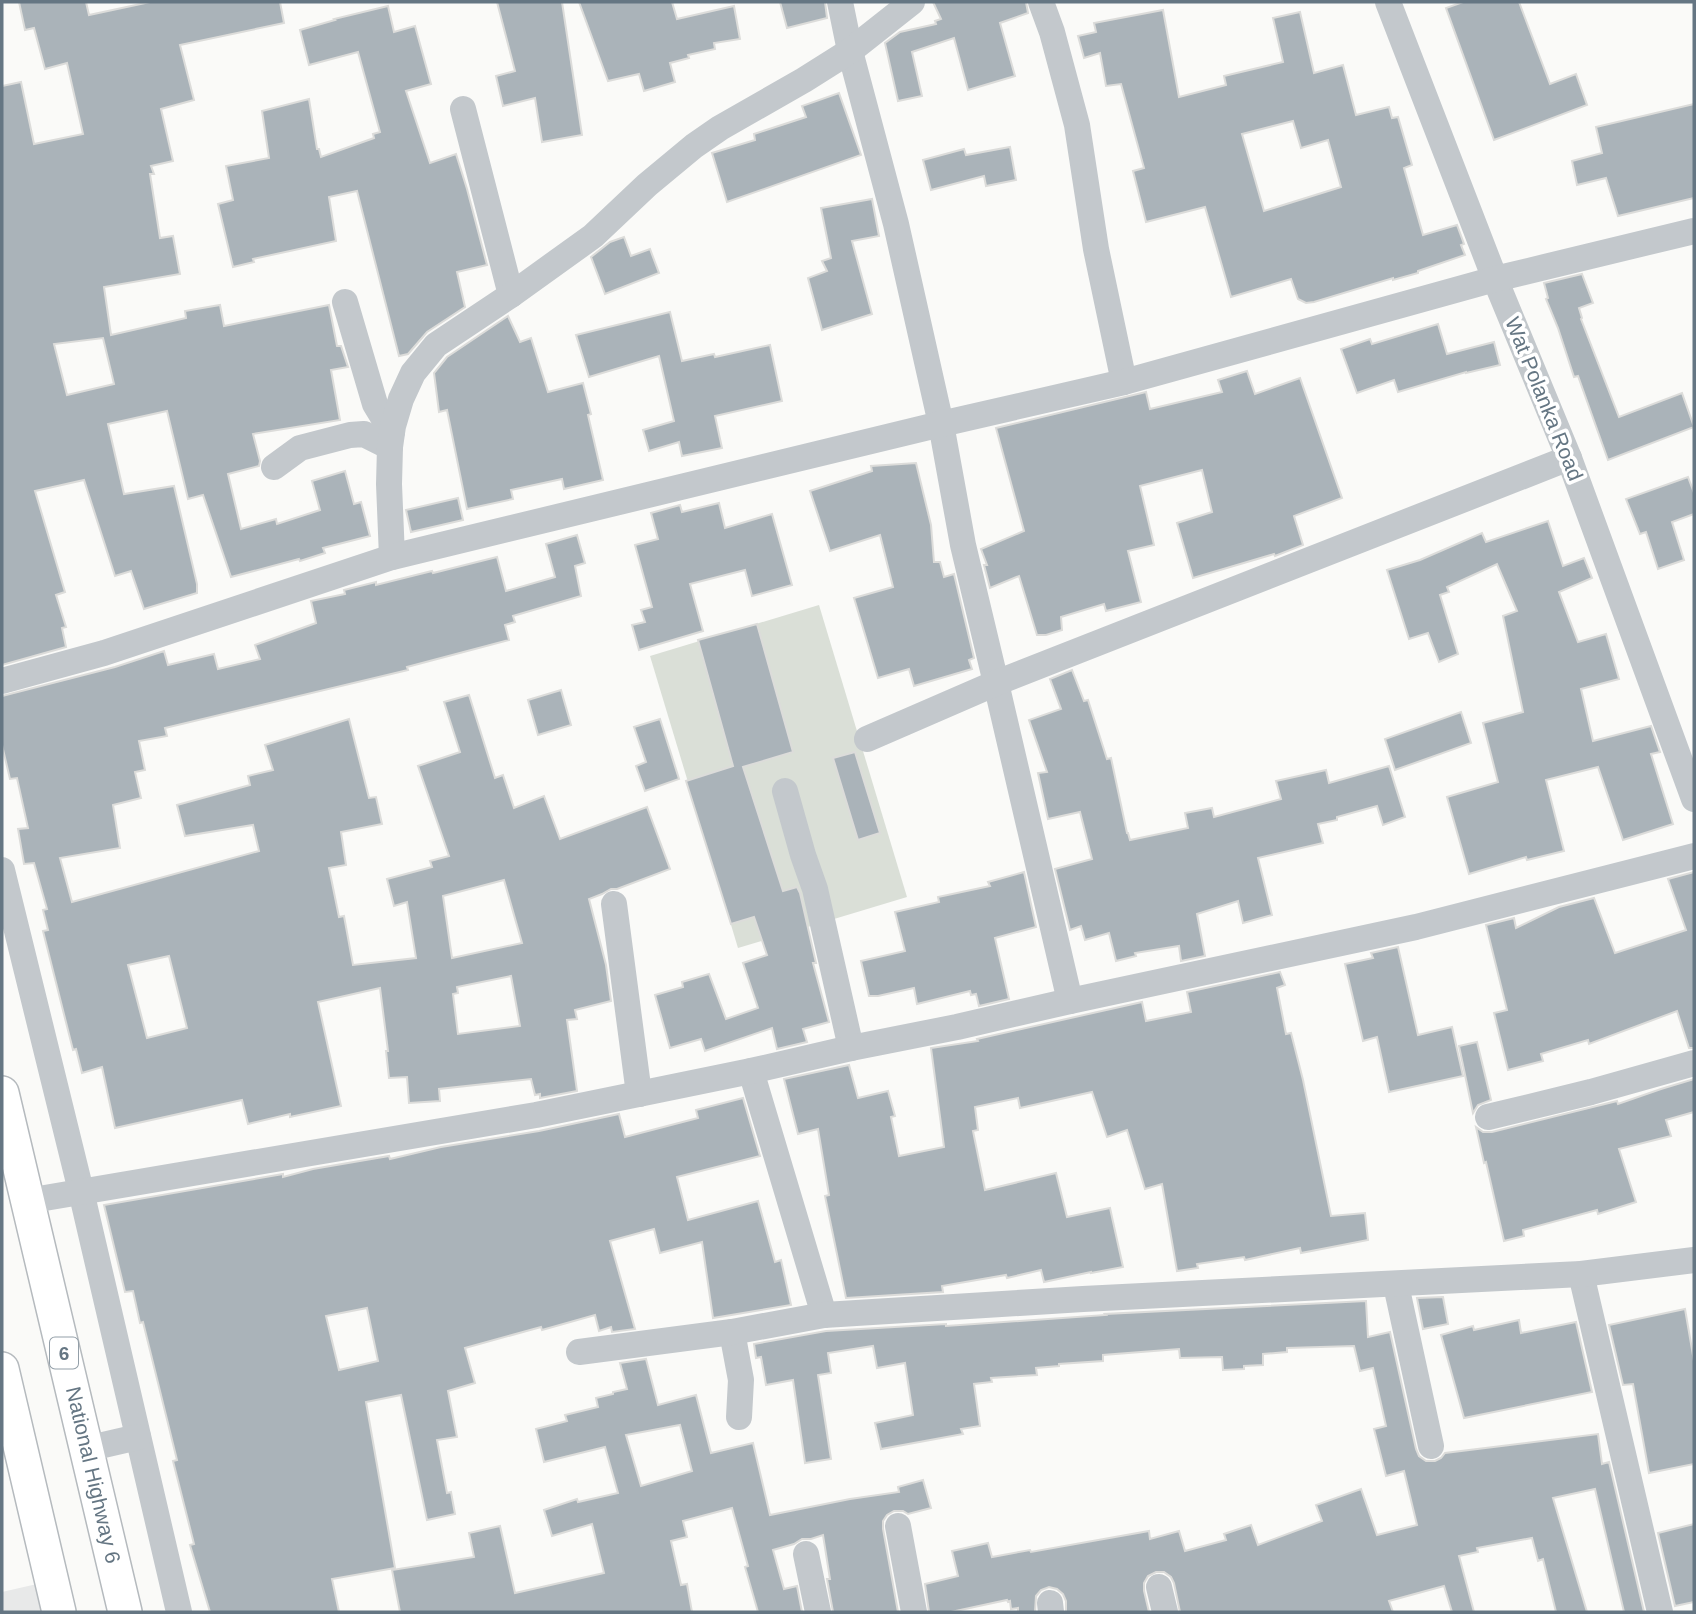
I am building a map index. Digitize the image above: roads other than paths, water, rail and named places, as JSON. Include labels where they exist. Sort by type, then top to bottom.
[{"type":"main road","name":"National Highway 6","points":[[2,1093],[125,1612]]},
{"type":"main road","points":[[2,1370],[59,1612]]},
{"type":"street","points":[[840,2],[850,51],[896,224],[941,424],[963,545],[1070,1001]]},
{"type":"street","points":[[392,557],[389,484],[391,440],[401,399],[413,373],[436,345],[593,236],[694,146],[850,51],[912,2]]},
{"type":"street","points":[[1041,2],[1052,32],[1077,125],[1096,249],[1124,382]]},
{"type":"street","name":"Wat Polanka Road","points":[[1388,2],[1495,279],[1685,746],[1694,799]]},
{"type":"street","points":[[463,109],[511,295]]},
{"type":"street","points":[[2,681],[104,653],[392,557],[1124,382],[1495,279],[1694,231]]},
{"type":"street","points":[[345,302],[374,404],[391,440]]},
{"type":"street","points":[[274,467],[300,448],[351,435],[364,434],[391,440]]},
{"type":"street","points":[[867,739],[996,683],[1569,458]]},
{"type":"street","points":[[785,791],[803,855],[816,889],[851,1048]]},
{"type":"street","points":[[27,1201],[536,1115],[751,1071],[1416,927],[1694,856]]},
{"type":"street","points":[[2,870],[179,1612]]},
{"type":"street","points":[[614,904],[639,1094]]},
{"type":"street","points":[[1488,1117],[1694,1063]]},
{"type":"street","points":[[751,1071],[824,1315]]},
{"type":"street","points":[[579,1352],[732,1332],[824,1315],[1581,1274],[1694,1260]]},
{"type":"street","points":[[1581,1274],[1660,1612]]},
{"type":"street","points":[[1396,1285],[1431,1446]]},
{"type":"street","points":[[732,1332],[741,1380],[739,1417]]},
{"type":"street","points":[[86,1449],[138,1437]]},
{"type":"street","points":[[898,1526],[914,1612]]},
{"type":"street","points":[[806,1554],[818,1612]]}]
